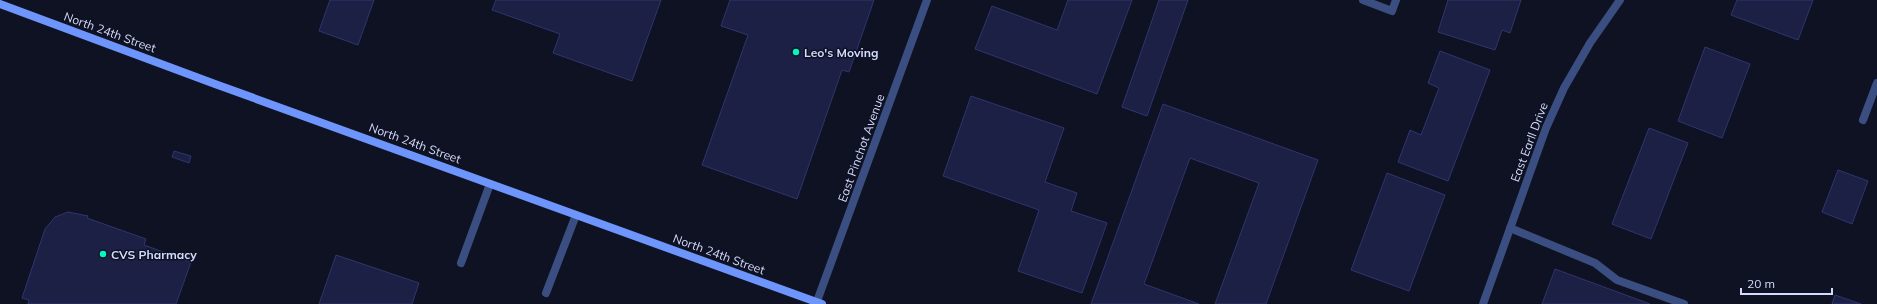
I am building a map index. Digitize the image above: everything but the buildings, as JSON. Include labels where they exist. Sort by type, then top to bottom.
[{"type":"main road","name":"North 24th Street","points":[[0,4],[818,303]]},
{"type":"street","name":"East Pinchot Avenue","points":[[818,303],[927,0]]},
{"type":"street","points":[[1363,0],[1392,11],[1396,0]]},
{"type":"street","name":"East Earll Drive","points":[[1483,304],[1546,128],[1564,88],[1590,43],[1620,0]]},
{"type":"street","points":[[1863,120],[1877,83]]},
{"type":"street","points":[[461,263],[490,184]]},
{"type":"street","points":[[546,293],[576,215]]},
{"type":"street","points":[[1510,228],[1595,263],[1617,280],[1684,304]]},
{"type":"place","name":"Leo's Moving","points":[[796,52]]},
{"type":"place","name":"CVS Pharmacy","points":[[103,254]]}]
